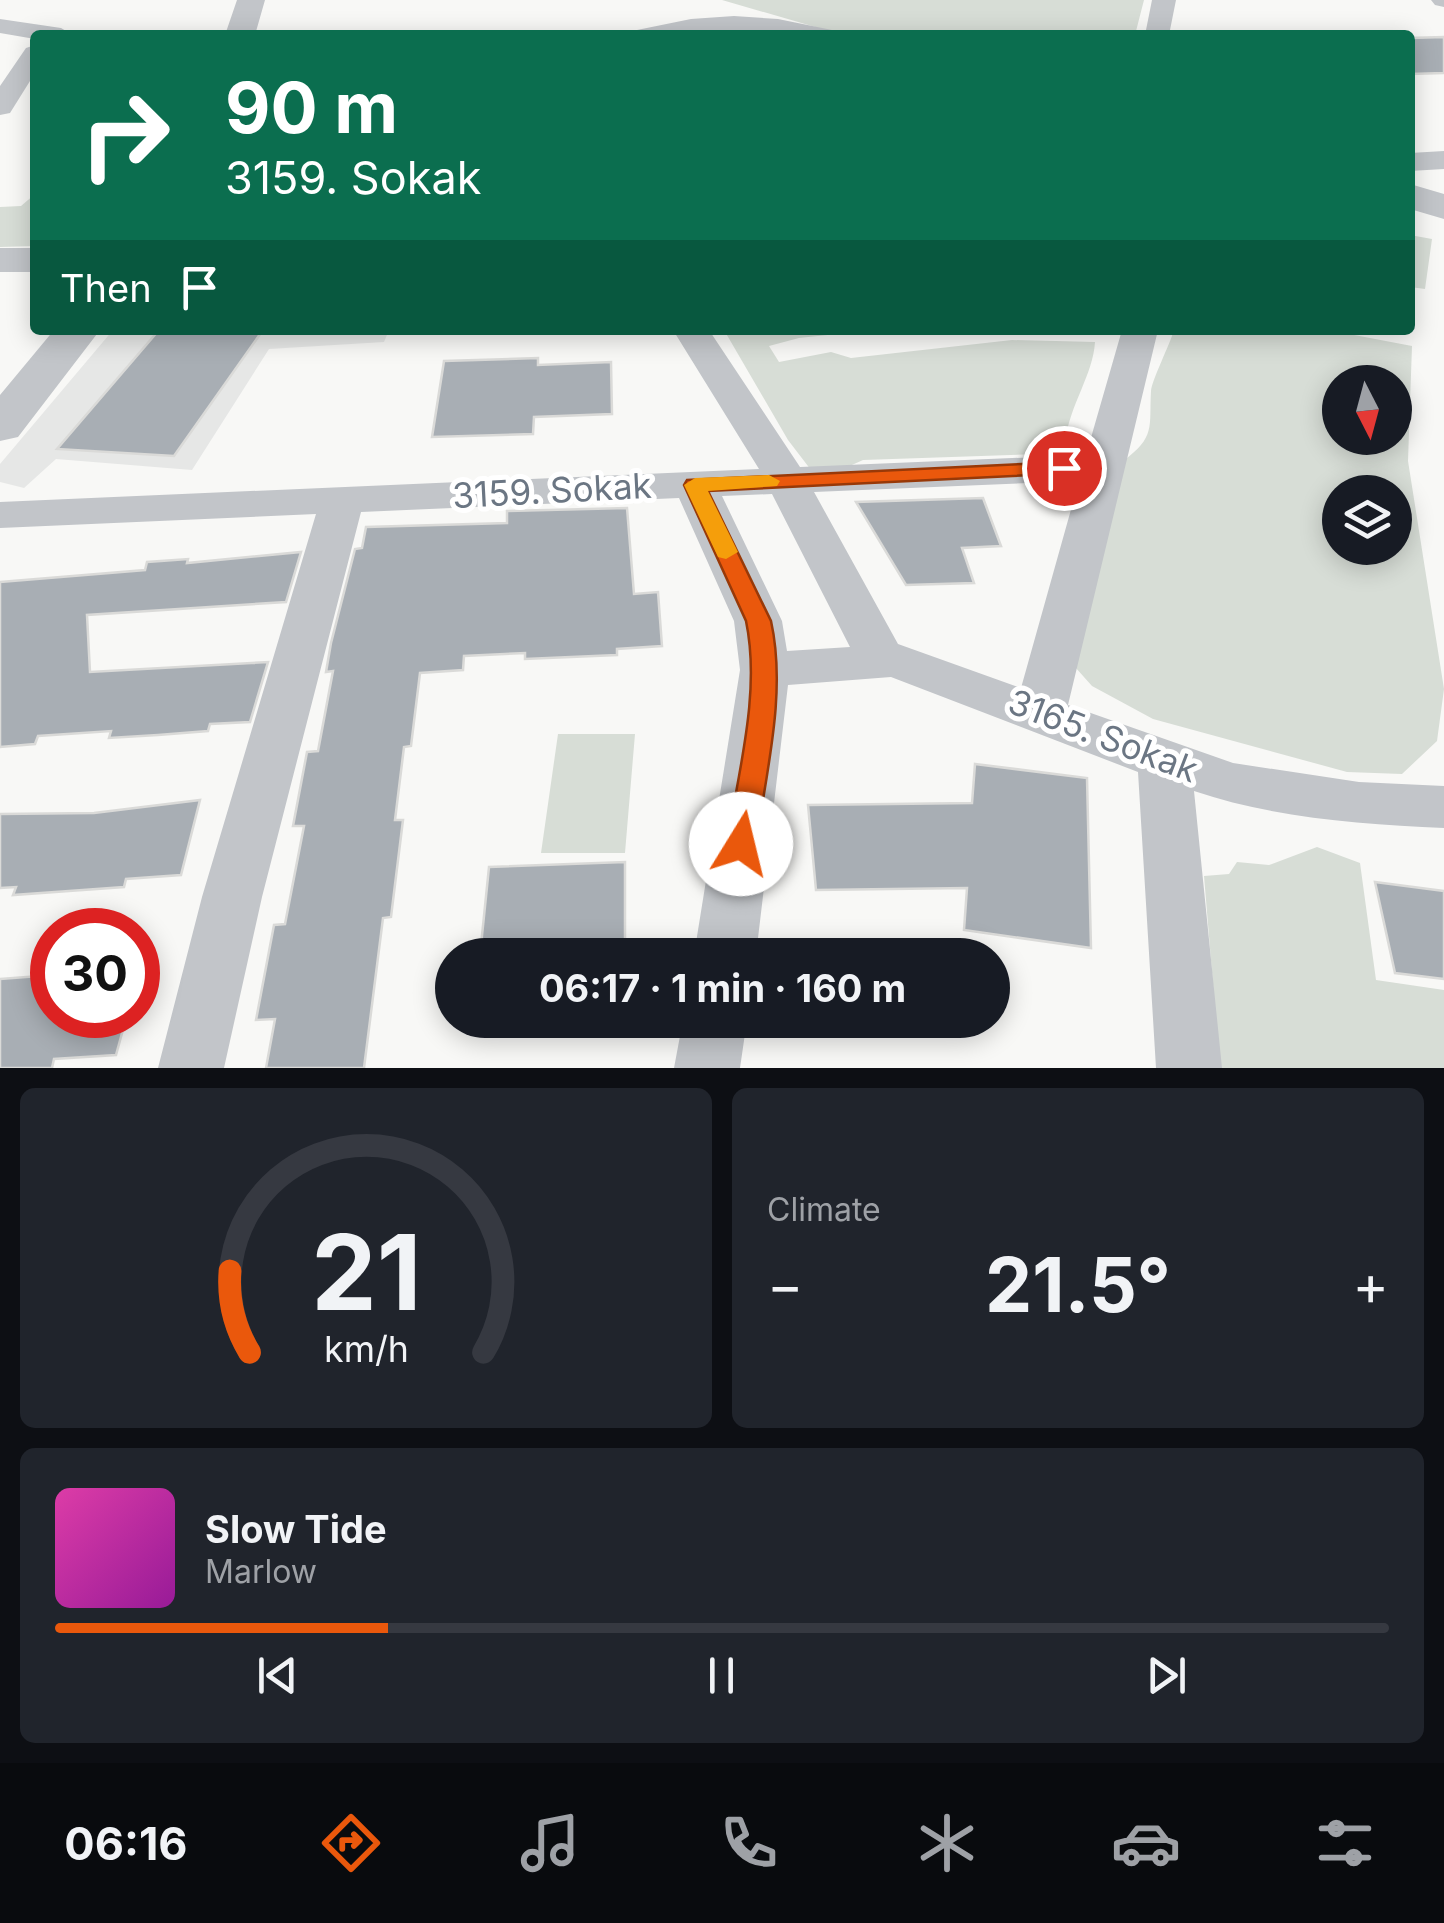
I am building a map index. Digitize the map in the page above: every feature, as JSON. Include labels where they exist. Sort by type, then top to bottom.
[{"type":"street","points":[[215,30],[221,0]]},
{"type":"street","points":[[241,30],[250,0]]},
{"type":"street","points":[[705,0],[736,12],[745,21]]},
{"type":"street","points":[[1158,30],[1164,0]]},
{"type":"street","points":[[668,30],[698,23],[745,21],[795,30]]},
{"type":"street","points":[[0,26],[30,30]]},
{"type":"street","points":[[0,54],[30,53]]},
{"type":"street","points":[[0,107],[30,61]]},
{"type":"street","points":[[1415,162],[1444,160]]},
{"type":"street","points":[[1415,198],[1444,207]]},
{"type":"street","points":[[0,260],[30,260]]},
{"type":"street","points":[[0,426],[74,335]]},
{"type":"street","points":[[694,335],[785,481],[881,660]]},
{"type":"street","points":[[1040,713],[1139,335]]},
{"type":"street","name":"3159. Sokak","points":[[0,515],[1104,467]]},
{"type":"street","points":[[695,485],[758,621],[765,670],[726,938]]},
{"type":"street","points":[[191,1068],[232,898],[342,500]]},
{"type":"street","name":"3165. Sokak","points":[[765,670],[881,660],[920,666],[1164,762],[1272,791],[1444,807]]},
{"type":"street","points":[[1164,762],[1189,1068]]},
{"type":"street","points":[[708,1068],[712,1038]]},
{"type":"shaded area","points":[[722,0],[1144,0],[1136,30],[826,30]]},
{"type":"shaded area","points":[[30,198],[30,246],[0,247],[0,207],[21,206]]},
{"type":"shaded area","points":[[1415,236],[1432,239],[1425,289],[1415,288]]},
{"type":"shaded area","points":[[109,335],[387,335],[384,342],[269,349],[192,470],[56,459],[24,488],[0,482],[0,464]]},
{"type":"shaded area","points":[[727,335],[828,335],[769,346],[779,362],[831,352],[851,358],[1012,340],[1095,342],[1065,442],[1038,454],[863,460],[843,469],[811,470],[788,440]]},
{"type":"shaded area","points":[[1172,335],[1354,335],[1412,346],[1411,365],[1322,365],[1322,455],[1408,455],[1410,475],[1322,475],[1322,565],[1412,565],[1412,486],[1444,689],[1437,741],[1402,774],[1347,772],[1153,719],[1092,686],[1075,667],[1123,461],[1141,445],[1149,431],[1151,391]]},
{"type":"shaded area","points":[[558,734],[635,734],[625,853],[541,853]]},
{"type":"shaded area","points":[[1317,847],[1360,863],[1376,980],[1444,990],[1444,1068],[1220,1068],[1204,876],[1229,874],[1237,862],[1269,865]]},
{"type":"building","points":[[1444,37],[1444,73],[1415,74],[1415,38]]},
{"type":"building","points":[[155,335],[259,335],[174,456],[57,449]]},
{"type":"building","points":[[538,358],[538,365],[611,362],[612,414],[534,417],[533,434],[432,437],[444,361]]},
{"type":"building","points":[[983,498],[1001,546],[962,548],[974,583],[906,585],[856,502]]},
{"type":"building","points":[[627,508],[634,594],[658,592],[662,646],[617,649],[617,655],[525,659],[525,653],[464,656],[463,670],[420,673],[411,746],[404,747],[395,820],[403,820],[391,917],[383,918],[364,1068],[266,1068],[275,1019],[256,1020],[274,925],[285,924],[304,826],[293,826],[307,752],[318,751],[333,671],[326,672],[331,643],[355,549],[362,548],[366,527],[507,523],[507,511]]},
{"type":"building","points":[[301,552],[286,602],[87,615],[90,672],[268,662],[250,722],[210,724],[208,731],[158,735],[109,738],[111,731],[38,736],[35,744],[0,747],[0,582],[145,570],[147,562],[188,559],[187,563]]},
{"type":"building","points":[[975,764],[1087,778],[1091,948],[964,930],[967,888],[816,890],[808,805],[972,803]]},
{"type":"building","points":[[200,800],[181,875],[126,879],[124,887],[69,891],[13,895],[16,887],[0,888],[0,814],[94,813]]},
{"type":"building","points":[[625,862],[625,938],[482,938],[489,867]]},
{"type":"building","points":[[1375,882],[1444,891],[1444,979],[1395,973]]},
{"type":"building","points":[[30,977],[30,1038],[121,1038],[116,1055],[54,1059],[52,1068],[0,1068],[0,979]]},
{"type":"slow traffic","points":[[726,552],[695,485],[769,481]]},
{"type":"route","points":[[741,844],[762,700],[763,643],[758,621],[695,485],[1064,468]]}]
